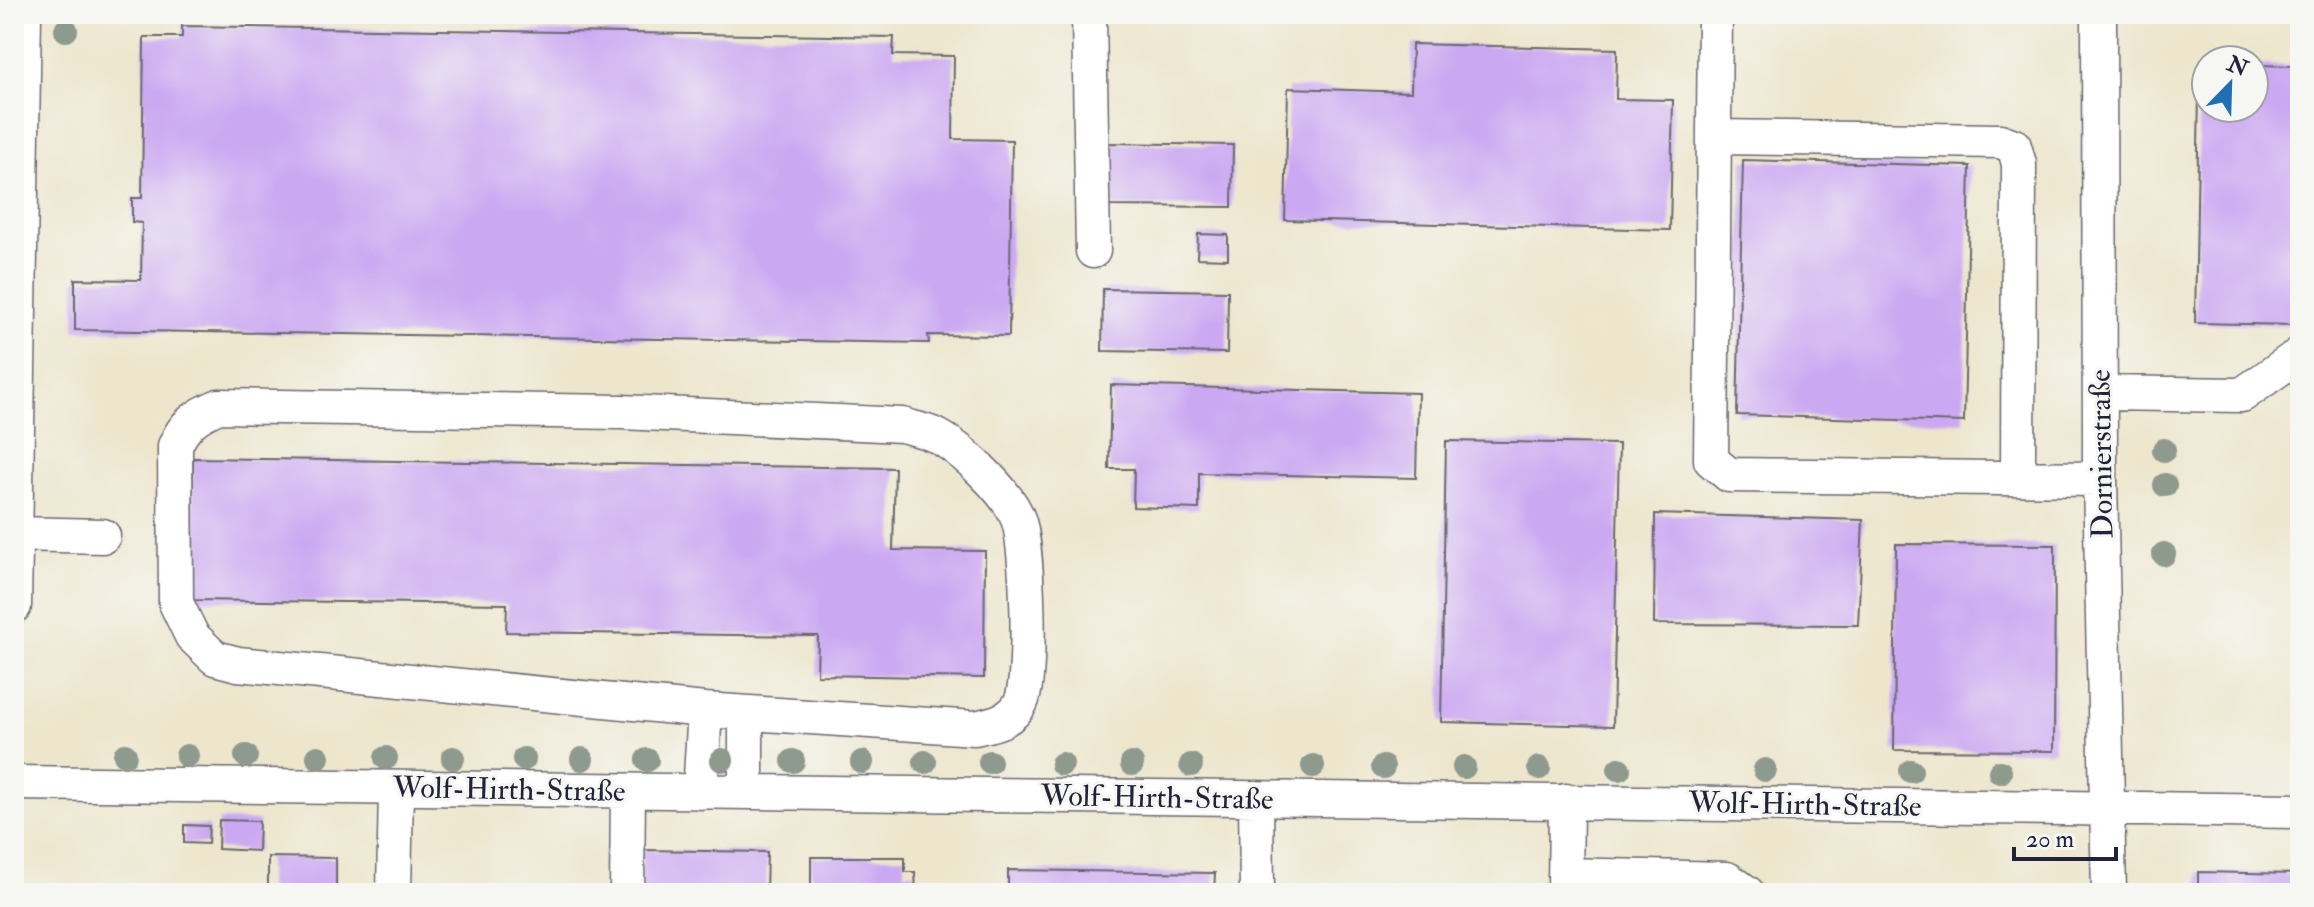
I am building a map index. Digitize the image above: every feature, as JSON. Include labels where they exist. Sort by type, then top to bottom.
[{"type":"street","points":[[14,606],[24,14]]},
{"type":"street","points":[[1089,14],[1093,251]]},
{"type":"street","points":[[1715,14],[1711,460],[1729,475],[2100,479]]},
{"type":"street","name":"Dornierstraße","points":[[2099,14],[2100,479],[2109,893]]},
{"type":"street","points":[[1714,137],[2000,141],[2014,146],[2019,164],[2018,478]]},
{"type":"street","points":[[2100,393],[2242,395],[2300,354]]},
{"type":"street","points":[[219,406],[621,412],[902,425],[936,435],[999,490],[1018,519],[1026,571],[1026,681],[1021,703],[1005,720],[975,728],[705,710],[483,691],[238,664],[215,658],[192,636],[176,603],[175,446],[182,430],[196,415],[219,406]]},
{"type":"street","points":[[15,534],[103,536]]},
{"type":"street","points":[[700,792],[705,710]]},
{"type":"street","points":[[746,713],[746,792]]},
{"type":"street","name":"Wolf-Hirth-Straße","points":[[14,783],[2300,811]]},
{"type":"street","points":[[394,893],[396,788]]},
{"type":"street","points":[[627,893],[628,791]]},
{"type":"street","points":[[1256,798],[1257,893]]},
{"type":"street","points":[[1566,801],[1565,884],[1727,879],[1747,893]]},
{"type":"building","points":[[182,26],[894,37],[893,55],[954,56],[953,139],[1012,140],[1009,336],[928,335],[929,343],[75,330],[75,279],[141,280],[142,223],[132,222],[132,198],[142,198],[144,37],[182,37]]},
{"type":"building","points":[[1412,44],[1617,49],[1616,99],[1673,100],[1670,230],[1285,220],[1288,88],[1411,92]]},
{"type":"building","points":[[2270,65],[2300,66],[2300,325],[2195,323],[2198,124],[2270,124]]},
{"type":"building","points":[[1108,143],[1233,145],[1232,207],[1107,206]]},
{"type":"building","points":[[1743,160],[1970,166],[1964,422],[1737,415]]},
{"type":"building","points":[[1198,234],[1228,235],[1228,259],[1197,258]]},
{"type":"building","points":[[1103,289],[1228,291],[1227,353],[1102,351]]},
{"type":"building","points":[[1111,385],[1418,393],[1416,478],[1199,473],[1199,509],[1133,507],[1134,469],[1109,469]]},
{"type":"building","points":[[1446,441],[1619,444],[1613,726],[1441,722]]},
{"type":"building","points":[[193,458],[895,468],[893,550],[985,551],[984,678],[817,675],[818,636],[506,632],[507,604],[192,600]]},
{"type":"building","points":[[1655,514],[1863,520],[1858,625],[1654,624]]},
{"type":"building","points":[[1896,544],[2055,545],[2054,751],[1894,750]]},
{"type":"building","points":[[219,820],[259,821],[258,851],[218,849]]},
{"type":"building","points":[[184,825],[209,826],[208,844],[184,843]]},
{"type":"building","points":[[642,850],[767,852],[766,893],[642,893]]},
{"type":"building","points":[[268,857],[336,858],[336,893],[268,893]]},
{"type":"building","points":[[811,857],[905,857],[905,872],[915,872],[916,893],[811,893]]},
{"type":"building","points":[[1008,870],[1215,873],[1214,893],[1008,893]]},
{"type":"building","points":[[2198,872],[2300,874],[2300,893],[2198,893]]}]
